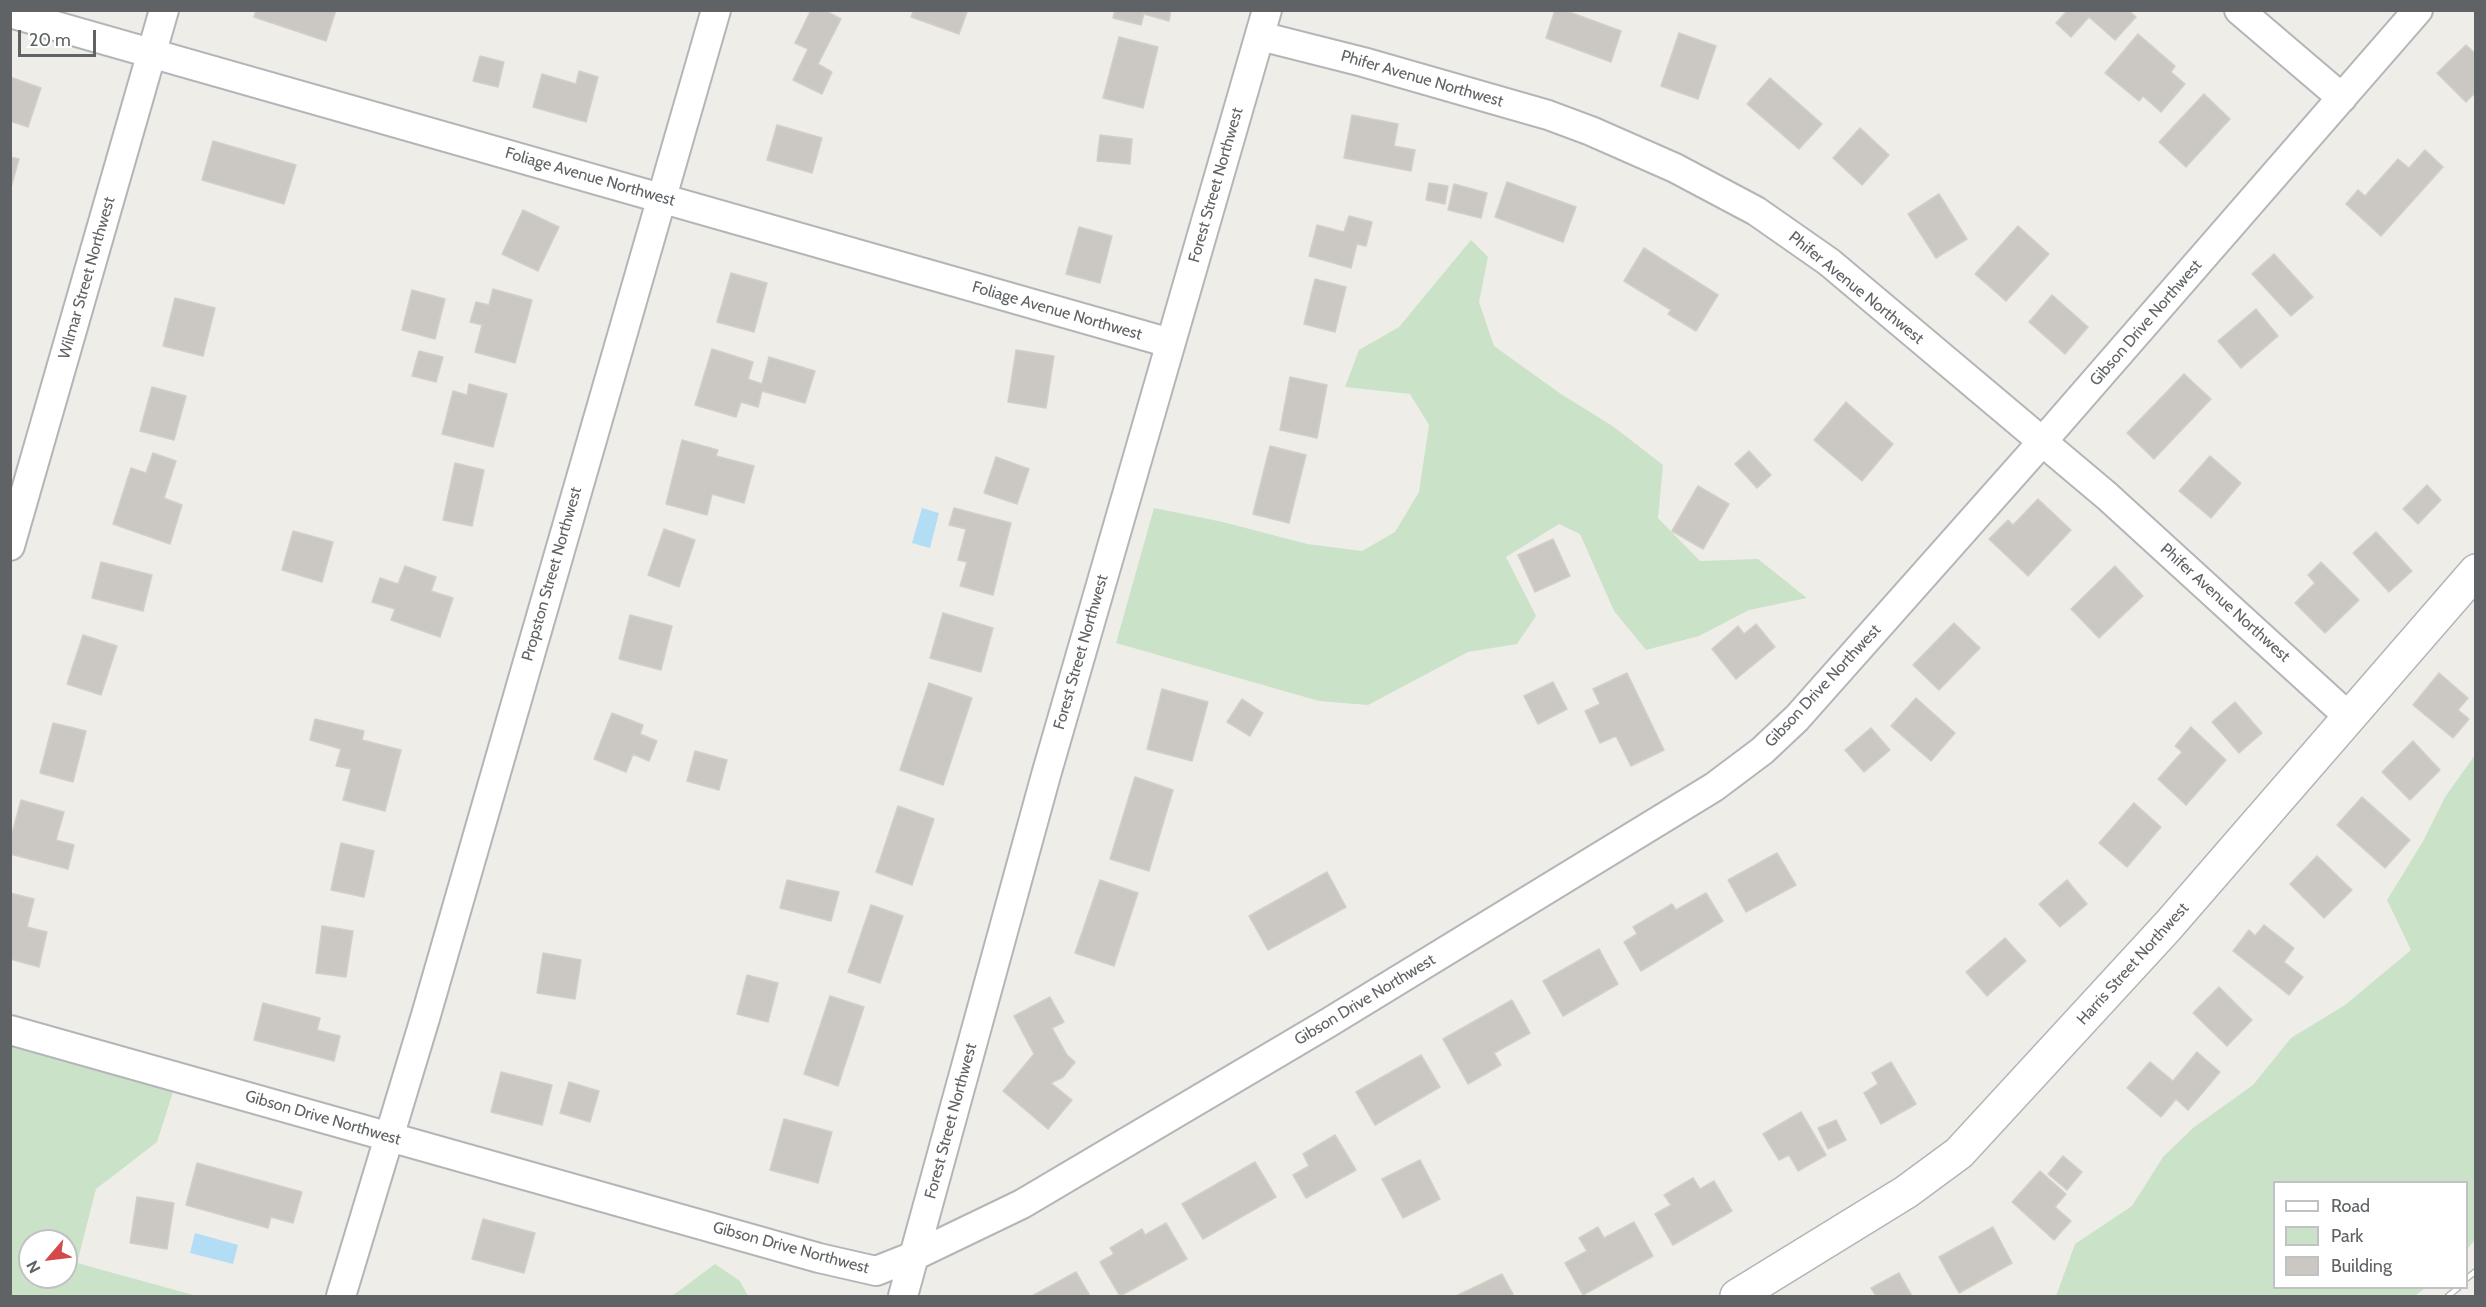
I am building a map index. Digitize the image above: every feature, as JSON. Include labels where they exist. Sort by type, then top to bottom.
[{"type":"street","name":"Wilmar Street Northwest","points":[[10,546],[164,10]]},
{"type":"street","name":"Propston Street Northwest","points":[[341,1296],[430,1004],[716,10]]},
{"type":"street","points":[[2240,10],[2342,98]]},
{"type":"street","name":"Gibson Drive Northwest","points":[[10,1030],[819,1258],[876,1271],[914,1256],[1022,1204],[1338,1017],[1714,787],[1762,751],[1797,718],[2042,442],[2418,10]]},
{"type":"street","name":"Foliage Avenue Northwest","points":[[10,12],[1170,343]]},
{"type":"street","name":"Forest Street Northwest","points":[[903,1296],[1046,775],[1264,23]]},
{"type":"street","name":"Phifer Avenue Northwest","points":[[1264,23],[1363,62],[1548,115],[1591,131],[1675,168],[1756,211],[1829,262],[2107,496],[2349,717]]},
{"type":"street","name":"Harris Street Northwest","points":[[1737,1296],[1905,1192],[1959,1153],[2168,926],[2475,571]]},
{"type":"green space","points":[[1471,240],[1488,257],[1479,302],[1494,346],[1561,394],[1614,427],[1663,465],[1658,518],[1700,561],[1758,559],[1807,598],[1749,610],[1699,636],[1646,650],[1614,611],[1580,534],[1559,524],[1506,557],[1536,616],[1517,644],[1468,652],[1368,705],[1319,701],[1116,643],[1154,508],[1223,522],[1307,544],[1362,551],[1395,532],[1419,492],[1429,425],[1410,394],[1345,387],[1359,350],[1399,327]]},
{"type":"green space","points":[[2475,755],[2475,1240],[2468,1248],[2468,1181],[2273,1181],[2273,1289],[2424,1289],[2415,1296],[2056,1296],[2075,1244],[2132,1206],[2163,1157],[2193,1128],[2253,1085],[2291,1038],[2345,1005],[2411,950],[2387,900],[2422,843],[2445,797]]},
{"type":"green space","points":[[12,1044],[173,1092],[157,1142],[96,1189],[78,1259],[78,1229],[18,1229],[18,1289],[78,1289],[78,1263],[197,1296],[11,1296]]},
{"type":"green space","points":[[715,1264],[740,1281],[748,1296],[672,1296]]},
{"type":"water","points":[[922,508],[939,513],[930,548],[912,543]]},
{"type":"water","points":[[195,1233],[238,1245],[233,1264],[190,1253]]},
{"type":"building","points":[[256,10],[336,10],[326,41],[254,17]]},
{"type":"building","points":[[811,10],[824,10],[841,19],[818,64],[832,72],[822,94],[793,80],[808,49],[795,43]]},
{"type":"building","points":[[914,10],[962,10],[967,12],[959,34],[911,17]]},
{"type":"building","points":[[1115,10],[1171,10],[1169,21],[1144,14],[1141,25],[1113,18]]},
{"type":"building","points":[[1555,10],[1564,10],[1621,31],[1611,62],[1546,38]]},
{"type":"building","points":[[2068,10],[2128,10],[2136,17],[2115,40],[2089,17],[2071,37],[2056,23]]},
{"type":"building","points":[[1679,33],[1716,46],[1698,99],[1661,86]]},
{"type":"building","points":[[2138,34],[2175,66],[2171,72],[2185,84],[2161,112],[2143,96],[2139,101],[2105,73]]},
{"type":"building","points":[[1119,37],[1158,47],[1143,108],[1103,98]]},
{"type":"building","points":[[2466,45],[2476,54],[2476,92],[2466,102],[2437,73]]},
{"type":"building","points":[[480,56],[504,62],[498,87],[473,81]]},
{"type":"building","points":[[579,71],[598,77],[586,122],[533,107],[542,74],[576,84]]},
{"type":"building","points":[[10,77],[41,88],[28,127],[10,121]]},
{"type":"building","points":[[1770,78],[1822,124],[1799,149],[1747,104]]},
{"type":"building","points":[[2204,94],[2230,119],[2186,167],[2159,142]]},
{"type":"building","points":[[1352,115],[1398,124],[1394,146],[1415,150],[1411,171],[1344,158]]},
{"type":"building","points":[[777,125],[822,138],[812,173],[767,160]]},
{"type":"building","points":[[1860,128],[1889,155],[1862,185],[1833,158]]},
{"type":"building","points":[[1100,135],[1132,139],[1130,164],[1097,161]]},
{"type":"building","points":[[213,141],[296,165],[284,204],[202,180]]},
{"type":"building","points":[[2425,150],[2443,167],[2381,236],[2346,204],[2358,190],[2365,196],[2398,159],[2409,168]]},
{"type":"building","points":[[10,157],[19,159],[10,191]]},
{"type":"building","points":[[1507,182],[1576,207],[1563,242],[1495,217]]},
{"type":"building","points":[[1429,183],[1448,186],[1445,204],[1426,200]]},
{"type":"building","points":[[1454,184],[1487,193],[1481,218],[1448,210]]},
{"type":"building","points":[[1939,194],[1967,239],[1936,258],[1908,214]]},
{"type":"building","points":[[523,210],[559,227],[538,271],[502,254]]},
{"type":"building","points":[[1349,216],[1372,222],[1366,246],[1357,244],[1351,268],[1309,256],[1317,225],[1344,232]]},
{"type":"building","points":[[2018,226],[2049,254],[2006,301],[1975,274]]},
{"type":"building","points":[[1079,227],[1112,236],[1100,283],[1066,274]]},
{"type":"building","points":[[1644,248],[1718,295],[1696,331],[1668,314],[1671,310],[1624,281]]},
{"type":"building","points":[[2274,254],[2313,297],[2291,316],[2252,274]]},
{"type":"building","points":[[731,273],[767,283],[754,332],[717,322]]},
{"type":"building","points":[[1315,279],[1346,287],[1335,332],[1304,324]]},
{"type":"building","points":[[493,289],[532,300],[515,363],[475,352],[482,325],[470,322],[476,302],[489,305]]},
{"type":"building","points":[[412,290],[445,299],[435,339],[402,330]]},
{"type":"building","points":[[2052,295],[2088,327],[2065,354],[2029,322]]},
{"type":"building","points":[[175,298],[215,308],[203,356],[163,346]]},
{"type":"building","points":[[2256,309],[2278,336],[2241,368],[2218,341]]},
{"type":"building","points":[[712,349],[753,362],[748,379],[762,384],[769,357],[815,371],[805,403],[762,391],[758,407],[741,402],[736,417],[695,405]]},
{"type":"building","points":[[1016,350],[1054,356],[1046,408],[1008,402]]},
{"type":"building","points":[[419,351],[443,357],[436,382],[412,376]]},
{"type":"building","points":[[2184,374],[2211,399],[2154,459],[2127,433]]},
{"type":"building","points":[[1290,377],[1327,385],[1317,438],[1280,430]]},
{"type":"building","points":[[469,384],[507,394],[493,447],[442,434],[453,391],[467,395]]},
{"type":"building","points":[[152,387],[186,396],[174,440],[140,431]]},
{"type":"building","points":[[1846,402],[1893,444],[1862,481],[1814,440]]},
{"type":"building","points":[[682,440],[718,450],[716,456],[754,466],[744,503],[712,494],[707,515],[666,504]]},
{"type":"building","points":[[1270,446],[1306,455],[1289,523],[1253,514]]},
{"type":"building","points":[[1749,451],[1771,475],[1757,488],[1735,464]]},
{"type":"building","points":[[153,453],[176,461],[164,498],[182,505],[170,544],[113,524],[131,468],[146,473]]},
{"type":"building","points":[[2210,456],[2241,483],[2211,518],[2179,491]]},
{"type":"building","points":[[996,457],[1029,469],[1017,504],[984,493]]},
{"type":"building","points":[[455,463],[484,470],[472,526],[443,520]]},
{"type":"building","points":[[2427,485],[2441,500],[2418,524],[2403,509]]},
{"type":"building","points":[[1698,486],[1729,504],[1703,549],[1672,531]]},
{"type":"building","points":[[2038,499],[2071,530],[2028,576],[1989,539],[2008,520],[2013,525]]},
{"type":"building","points":[[954,508],[1011,523],[993,595],[960,586],[967,562],[958,560],[966,529],[949,525]]},
{"type":"building","points":[[664,529],[695,540],[679,587],[648,575]]},
{"type":"building","points":[[293,531],[333,542],[322,582],[282,570]]},
{"type":"building","points":[[2376,532],[2412,571],[2389,592],[2353,553]]},
{"type":"building","points":[[1553,539],[1570,576],[1535,592],[1518,555]]},
{"type":"building","points":[[101,562],[152,575],[143,611],[92,598]]},
{"type":"building","points":[[2321,562],[2359,600],[2325,633],[2295,603],[2315,583],[2308,575]]},
{"type":"building","points":[[405,566],[436,577],[431,591],[453,598],[440,637],[391,620],[395,609],[372,602],[380,578],[398,584]]},
{"type":"building","points":[[2115,566],[2143,596],[2099,638],[2071,609]]},
{"type":"building","points":[[943,613],[993,628],[981,672],[930,658]]},
{"type":"building","points":[[630,615],[672,626],[661,670],[619,659]]},
{"type":"building","points":[[1954,623],[1980,648],[1939,690],[1913,665]]},
{"type":"building","points":[[1756,624],[1775,647],[1736,679],[1712,649],[1738,626],[1744,634]]},
{"type":"building","points":[[83,635],[117,646],[101,695],[67,684]]},
{"type":"building","points":[[1627,673],[1664,750],[1631,766],[1616,736],[1600,743],[1585,711],[1600,704],[1593,689]]},
{"type":"building","points":[[2439,673],[2468,698],[2458,710],[2469,719],[2453,738],[2413,705]]},
{"type":"building","points":[[1553,682],[1567,709],[1538,724],[1524,696]]},
{"type":"building","points":[[929,683],[972,698],[943,785],[900,770]]},
{"type":"building","points":[[1162,689],[1208,702],[1192,761],[1147,749]]},
{"type":"building","points":[[1916,698],[1955,733],[1931,761],[1891,726]]},
{"type":"building","points":[[1242,699],[1263,713],[1250,736],[1227,722]]},
{"type":"building","points":[[2235,702],[2262,733],[2239,753],[2212,722]]},
{"type":"building","points":[[612,713],[643,725],[640,734],[657,741],[649,761],[633,754],[626,772],[594,759]]},
{"type":"building","points":[[315,719],[364,731],[362,740],[401,750],[385,811],[343,800],[351,769],[336,766],[341,749],[310,740]]},
{"type":"building","points":[[53,723],[86,731],[73,782],[40,773]]},
{"type":"building","points":[[2191,727],[2226,760],[2186,805],[2158,779],[2182,752],[2175,746]]},
{"type":"building","points":[[1871,728],[1890,750],[1864,772],[1845,750]]},
{"type":"building","points":[[2413,741],[2440,770],[2410,800],[2382,772]]},
{"type":"building","points":[[695,751],[727,760],[719,790],[687,781]]},
{"type":"building","points":[[1135,777],[1173,790],[1149,871],[1110,859]]},
{"type":"building","points":[[2362,797],[2410,840],[2385,868],[2337,825]]},
{"type":"building","points":[[21,800],[64,812],[56,840],[74,845],[68,869],[10,854],[10,841]]},
{"type":"building","points":[[2134,803],[2161,827],[2127,867],[2099,843]]},
{"type":"building","points":[[898,806],[934,819],[912,885],[876,872]]},
{"type":"building","points":[[341,843],[374,851],[364,897],[331,890]]},
{"type":"building","points":[[1777,853],[1796,885],[1746,912],[1728,880]]},
{"type":"building","points":[[2317,856],[2352,890],[2324,918],[2290,884]]},
{"type":"building","points":[[1327,872],[1346,907],[1268,950],[1249,916]]},
{"type":"building","points":[[787,880],[839,892],[831,921],[780,908]]},
{"type":"building","points":[[1100,880],[1138,893],[1114,966],[1075,953]]},
{"type":"building","points":[[2067,880],[2087,904],[2060,927],[2039,904]]},
{"type":"building","points":[[10,893],[34,899],[27,927],[47,932],[39,967],[10,959]]},
{"type":"building","points":[[1706,893],[1723,921],[1641,971],[1624,942],[1637,934],[1633,927],[1672,904],[1676,910]]},
{"type":"building","points":[[871,905],[903,916],[880,983],[848,972]]},
{"type":"building","points":[[2264,925],[2294,948],[2284,962],[2303,977],[2289,995],[2233,951],[2249,930],[2255,936]]},
{"type":"building","points":[[322,926],[353,931],[346,977],[316,973]]},
{"type":"building","points":[[2005,938],[2026,961],[1987,996],[1966,972]]},
{"type":"building","points":[[1599,949],[1618,984],[1563,1016],[1543,981]]},
{"type":"building","points":[[543,953],[581,960],[575,999],[537,993]]},
{"type":"building","points":[[747,975],[778,983],[768,1022],[737,1014]]},
{"type":"building","points":[[2219,987],[2252,1020],[2227,1046],[2193,1013]]},
{"type":"building","points":[[830,996],[864,1007],[838,1086],[804,1074]]},
{"type":"building","points":[[1050,997],[1064,1022],[1052,1028],[1067,1055],[1075,1062],[1063,1077],[1051,1083],[1072,1100],[1048,1129],[1003,1091],[1034,1054],[1014,1016]]},
{"type":"building","points":[[1512,1000],[1530,1033],[1494,1053],[1501,1065],[1468,1084],[1443,1039]]},
{"type":"building","points":[[263,1003],[320,1018],[317,1030],[340,1036],[334,1061],[254,1040]]},
{"type":"building","points":[[2197,1052],[2220,1072],[2188,1110],[2176,1099],[2161,1117],[2127,1088],[2150,1062],[2173,1081]]},
{"type":"building","points":[[1421,1055],[1440,1087],[1375,1125],[1356,1092]]},
{"type":"building","points":[[1891,1062],[1916,1104],[1881,1124],[1864,1093],[1878,1084],[1872,1073]]},
{"type":"building","points":[[501,1072],[552,1085],[542,1125],[491,1112]]},
{"type":"building","points":[[569,1082],[599,1091],[590,1122],[560,1113]]},
{"type":"building","points":[[1801,1112],[1826,1155],[1798,1171],[1789,1155],[1779,1160],[1763,1134]]},
{"type":"building","points":[[784,1119],[832,1132],[818,1183],[770,1170]]},
{"type":"building","points":[[1836,1120],[1846,1140],[1828,1149],[1818,1128]]},
{"type":"building","points":[[1335,1135],[1356,1170],[1306,1198],[1293,1175],[1309,1166],[1303,1154]]},
{"type":"building","points":[[2063,1156],[2082,1172],[2067,1190],[2048,1174]]},
{"type":"building","points":[[1420,1160],[1440,1199],[1403,1218],[1382,1179]]},
{"type":"building","points":[[1255,1162],[1276,1197],[1203,1239],[1182,1204]]},
{"type":"building","points":[[197,1163],[302,1192],[293,1223],[271,1217],[268,1228],[186,1205]]},
{"type":"building","points":[[2040,1171],[2066,1194],[2055,1207],[2071,1221],[2054,1240],[2012,1202]]},
{"type":"building","points":[[1693,1178],[1700,1189],[1714,1181],[1732,1211],[1673,1245],[1655,1214],[1671,1205],[1664,1195]]},
{"type":"building","points":[[137,1197],[174,1203],[167,1249],[130,1243]]},
{"type":"building","points":[[483,1219],[535,1233],[524,1273],[472,1259]]},
{"type":"building","points":[[1634,1222],[1653,1256],[1583,1295],[1565,1263],[1587,1251],[1579,1238],[1598,1227],[1604,1238]]},
{"type":"building","points":[[1166,1223],[1187,1259],[1120,1296],[1100,1262],[1114,1254],[1110,1248],[1142,1229],[1145,1235]]},
{"type":"building","points":[[1993,1227],[2012,1263],[1959,1293],[1939,1257]]},
{"type":"building","points":[[1076,1272],[1090,1296],[1032,1296]]},
{"type":"building","points":[[1899,1273],[1912,1296],[1876,1296],[1871,1288]]},
{"type":"building","points":[[1502,1274],[1514,1296],[1456,1296]]},
{"type":"railway","points":[[2468,1277],[2476,1271]]},
{"type":"railway","points":[[2448,1296],[2457,1289]]}]
